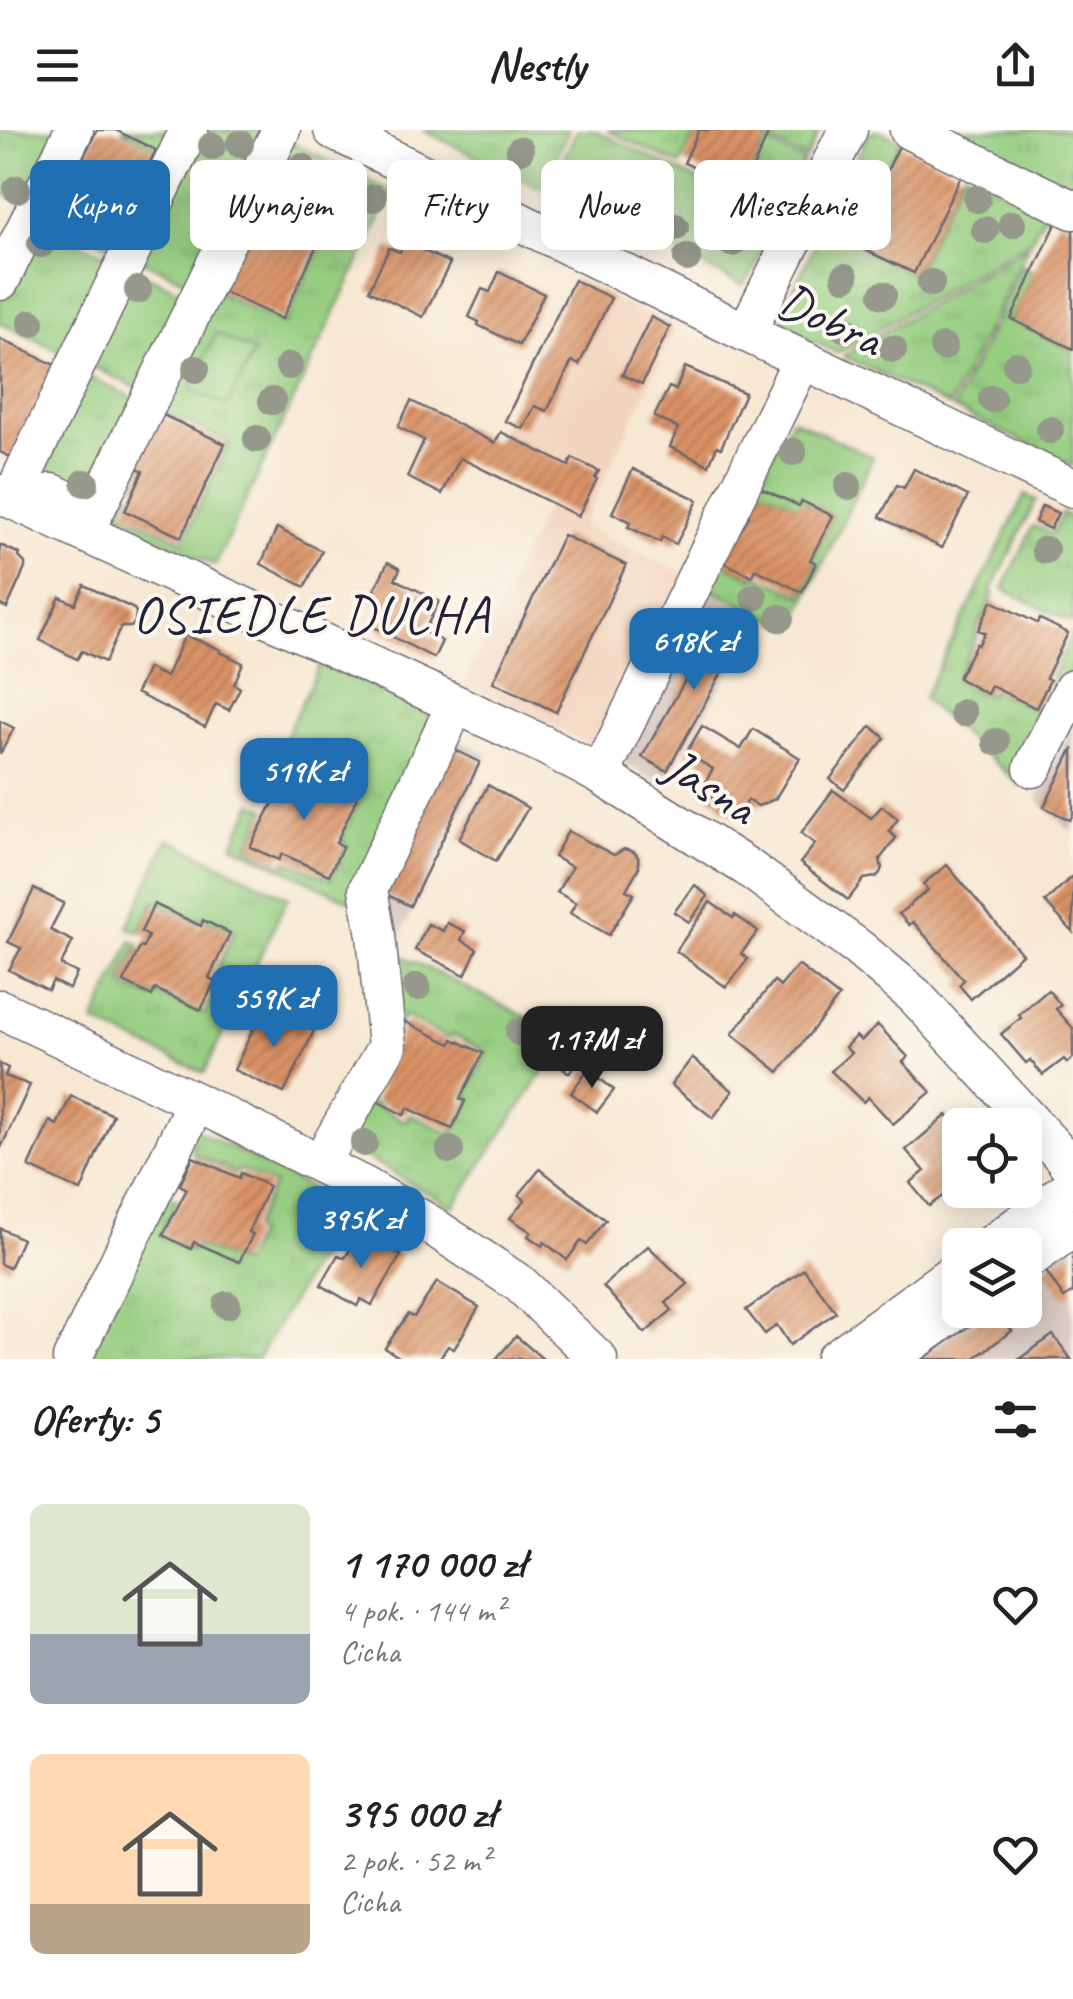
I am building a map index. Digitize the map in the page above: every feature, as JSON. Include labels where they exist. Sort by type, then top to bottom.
[{"type":"street","points":[[0,282],[74,130]]},
{"type":"street","points":[[189,130],[7,480],[94,513],[281,130]]},
{"type":"street","name":"Dobra","points":[[333,130],[1073,488]]},
{"type":"street","points":[[746,333],[848,130]]},
{"type":"street","points":[[909,130],[1073,210]]},
{"type":"street","points":[[600,775],[802,360]]},
{"type":"street","name":"Jasna","points":[[7,480],[323,641],[542,744],[600,775],[747,867],[887,971],[934,1016],[1073,1172]]},
{"type":"street","points":[[1033,768],[1073,689]]},
{"type":"street","points":[[320,1164],[386,1046],[368,889],[446,725]]},
{"type":"street","points":[[0,1008],[364,1186],[520,1284],[598,1359]]},
{"type":"street","points":[[72,1359],[196,1102]]},
{"type":"street","points":[[1014,1228],[1073,1185]]},
{"type":"street","points":[[1042,1250],[1073,1228]]},
{"type":"street","points":[[835,1359],[942,1281]]},
{"type":"street","points":[[889,1359],[942,1321]]},
{"type":"shaded area","points":[[574,280],[676,328],[582,526],[686,574],[601,750],[463,684],[549,502],[482,469]]},
{"type":"shaded area","points":[[703,588],[762,618],[662,785],[621,761]]},
{"type":"shaded area","points":[[1073,725],[1073,833],[1037,799]]},
{"type":"shaded area","points":[[449,735],[488,754],[399,939],[384,931],[377,891]]},
{"type":"shaded area","points":[[1073,1241],[1073,1359],[910,1359],[953,1328],[1042,1328],[1042,1264]]},
{"type":"green space","points":[[0,130],[67,130],[52,160],[30,160],[29,206],[0,192]]},
{"type":"green space","points":[[121,130],[183,130],[169,160],[154,160],[159,149]]},
{"type":"green space","points":[[195,130],[265,130],[252,160],[190,160],[190,250],[213,250],[197,286],[134,257],[137,250],[170,250],[170,182]]},
{"type":"green space","points":[[422,130],[569,130],[555,160],[541,160],[541,188],[521,178],[521,160],[484,160]]},
{"type":"green space","points":[[577,130],[594,130],[656,160],[563,160]]},
{"type":"green space","points":[[607,130],[697,130],[680,165]]},
{"type":"green space","points":[[771,130],[820,130],[806,158],[767,139]]},
{"type":"green space","points":[[878,130],[900,141],[890,160],[856,160],[869,133]]},
{"type":"green space","points":[[921,130],[1073,130],[1073,184],[1064,201]]},
{"type":"green space","points":[[282,138],[327,160],[277,160]]},
{"type":"green space","points":[[766,142],[802,160],[758,160]]},
{"type":"green space","points":[[674,169],[694,178],[694,250],[763,250],[742,285],[670,250],[674,250]]},
{"type":"green space","points":[[964,172],[1046,210],[1031,240],[837,353],[788,329],[783,320],[785,307],[813,250],[864,250],[914,275]]},
{"type":"green space","points":[[367,180],[387,190],[387,203],[367,245]]},
{"type":"green space","points":[[30,231],[30,250],[94,250],[119,262],[73,357],[0,323],[0,292]]},
{"type":"green space","points":[[1028,246],[949,406],[843,356]]},
{"type":"green space","points":[[318,250],[364,250],[215,565],[100,512],[113,486],[129,494],[121,512],[183,541],[229,442],[159,409],[131,468],[139,472],[134,484],[118,476],[215,291],[284,324]]},
{"type":"green space","points":[[1022,266],[1034,272],[1009,320],[1073,351],[1073,466],[953,408]]},
{"type":"green space","points":[[128,267],[193,297],[148,393],[82,362]]},
{"type":"green space","points":[[216,333],[254,352],[227,406],[190,388]]},
{"type":"green space","points":[[79,372],[141,402],[91,508],[28,477]]},
{"type":"green space","points":[[792,419],[873,457],[792,629],[697,583],[721,562],[803,595],[817,564],[812,561],[832,516],[803,501],[799,506],[754,485]]},
{"type":"green space","points":[[1025,495],[1036,500],[991,592],[994,594],[975,632],[978,634],[956,679],[988,696],[993,690],[1040,712],[1073,633],[1073,680],[1020,785],[923,699]]},
{"type":"green space","points":[[1062,513],[1073,518],[1073,623],[1003,589],[1033,526],[1052,534]]},
{"type":"green space","points":[[321,662],[440,719],[363,907],[233,845],[253,803],[266,809],[248,848],[283,865],[286,860],[331,879],[346,845],[341,841],[361,795],[329,779],[325,787],[280,766],[266,796],[259,792]]},
{"type":"green space","points":[[168,839],[288,897],[204,1073],[94,1022],[132,941],[139,945],[121,983],[152,998],[156,993],[204,1014],[219,981],[213,977],[234,932],[202,917],[199,922],[154,901],[139,932],[128,927]]},
{"type":"green space","points":[[386,948],[567,1037],[453,1207],[341,1143],[370,1102],[405,1121],[409,1114],[452,1134],[471,1099],[466,1096],[487,1052],[452,1034],[449,1039],[404,1016],[393,1036]]},
{"type":"green space","points":[[192,1128],[348,1207],[257,1359],[80,1359],[161,1192],[177,1200],[160,1237],[192,1251],[196,1245],[242,1264],[257,1233],[252,1230],[273,1185],[240,1169],[236,1174],[192,1153]]},
{"type":"building","points":[[97,130],[115,130],[156,150],[151,160],[82,160]]},
{"type":"building","points":[[699,130],[770,130],[756,160],[694,160],[694,168],[684,163]]},
{"type":"building","points":[[900,144],[962,174],[914,273],[865,250],[891,250],[891,163]]},
{"type":"building","points":[[1058,220],[1073,227],[1073,349],[1011,319]]},
{"type":"building","points":[[237,250],[315,250],[282,319],[219,290]]},
{"type":"building","points":[[388,250],[424,250],[450,263],[423,317],[369,290]]},
{"type":"building","points":[[499,272],[544,294],[519,345],[469,317],[482,289],[490,292]]},
{"type":"building","points":[[574,280],[611,298],[579,365],[572,361],[547,411],[535,406],[523,429],[505,421]]},
{"type":"building","points":[[651,317],[670,327],[642,384],[622,375]]},
{"type":"building","points":[[0,339],[55,365],[12,458],[0,452]]},
{"type":"building","points":[[685,367],[745,393],[721,448],[717,446],[709,465],[670,447],[678,428],[654,417],[669,387],[676,390]]},
{"type":"building","points":[[411,401],[495,443],[501,432],[569,466],[572,458],[599,471],[578,516],[460,458],[442,494],[407,477],[424,440],[398,427]]},
{"type":"building","points":[[159,413],[225,444],[181,537],[125,511],[143,471],[134,466]]},
{"type":"building","points":[[633,469],[698,500],[676,544],[662,537],[660,542],[628,527],[631,522],[612,513]]},
{"type":"building","points":[[914,469],[968,496],[942,548],[880,517],[897,485],[904,488]]},
{"type":"building","points":[[754,485],[799,506],[802,501],[833,516],[810,560],[816,563],[802,592],[755,569],[752,576],[723,562],[749,516],[741,512]]},
{"type":"building","points":[[1042,506],[1058,513],[1050,529],[1035,522]]},
{"type":"building","points":[[277,528],[322,551],[305,587],[261,564]]},
{"type":"building","points":[[563,535],[626,565],[556,712],[493,682]]},
{"type":"building","points":[[0,545],[20,554],[25,563],[7,608],[0,605]]},
{"type":"building","points":[[388,562],[400,569],[395,579],[439,601],[424,632],[442,641],[434,658],[372,626],[383,605],[370,599]]},
{"type":"building","points":[[84,585],[136,612],[131,627],[121,627],[105,662],[82,651],[77,659],[40,640],[60,597],[75,604]]},
{"type":"building","points":[[992,601],[1068,633],[1036,708],[991,686],[987,694],[958,678],[985,633],[978,630]]},
{"type":"building","points":[[722,615],[746,629],[667,771],[642,757]]},
{"type":"building","points":[[185,635],[243,663],[234,684],[240,688],[229,710],[216,704],[205,727],[136,693],[148,668],[166,677]]},
{"type":"building","points":[[0,721],[14,728],[0,754]]},
{"type":"building","points":[[702,726],[741,749],[753,729],[800,758],[775,799],[758,806],[748,800],[737,817],[700,791],[713,769],[686,753]]},
{"type":"building","points":[[871,726],[885,738],[844,790],[830,779]]},
{"type":"building","points":[[451,748],[480,762],[410,906],[381,892]]},
{"type":"building","points":[[1073,748],[1073,814],[1070,820],[1044,807]]},
{"type":"building","points":[[281,770],[357,798],[336,843],[343,846],[329,875],[282,854],[279,860],[250,847],[275,799],[268,796]]},
{"type":"building","points":[[488,785],[528,808],[496,861],[459,839]]},
{"type":"building","points":[[833,790],[871,818],[882,806],[898,819],[889,831],[896,838],[880,859],[880,873],[864,879],[848,900],[800,863],[815,844],[801,833]]},
{"type":"building","points":[[568,831],[614,855],[624,849],[638,857],[639,867],[626,890],[634,894],[609,935],[570,913],[576,903],[557,892],[572,867],[554,857]]},
{"type":"building","points":[[947,865],[1022,954],[971,999],[959,985],[964,980],[913,922],[909,925],[899,914],[928,890],[923,884]]},
{"type":"building","points":[[1073,879],[1073,932],[1045,902]]},
{"type":"building","points":[[695,885],[708,896],[689,922],[674,912]]},
{"type":"building","points":[[34,889],[64,903],[50,930],[73,941],[61,965],[77,973],[69,989],[53,981],[48,990],[9,970],[21,948],[8,942]]},
{"type":"building","points":[[710,902],[758,931],[741,954],[748,959],[726,987],[676,951]]},
{"type":"building","points":[[154,904],[201,926],[203,920],[230,933],[209,978],[215,981],[201,1010],[155,989],[152,996],[124,982],[148,936],[141,932]]},
{"type":"building","points":[[447,923],[465,931],[461,940],[477,949],[465,975],[415,950],[428,924],[443,931]]},
{"type":"building","points":[[798,965],[839,997],[779,1072],[732,1034],[774,981],[780,987]]},
{"type":"building","points":[[1048,990],[1061,1005],[1056,1009],[1073,1028],[1073,1058],[1067,1063],[1064,1059],[1043,1075],[1030,1060],[1026,1063],[1001,1034]]},
{"type":"building","points":[[263,1008],[314,1031],[284,1093],[234,1070]]},
{"type":"building","points":[[406,1022],[451,1044],[453,1039],[483,1053],[460,1099],[465,1101],[452,1129],[408,1108],[404,1115],[375,1100]]},
{"type":"building","points":[[878,1025],[908,1057],[903,1062],[931,1092],[893,1124],[868,1097],[863,1102],[831,1071],[851,1053],[845,1047],[856,1036],[861,1041]]},
{"type":"building","points":[[563,1036],[584,1051],[569,1073],[548,1057]]},
{"type":"building","points":[[692,1058],[733,1091],[713,1118],[671,1085]]},
{"type":"building","points":[[0,1064],[8,1068],[5,1076],[30,1085],[0,1150]]},
{"type":"building","points":[[588,1069],[614,1090],[597,1112],[571,1093]]},
{"type":"building","points":[[71,1096],[113,1115],[81,1191],[29,1167],[50,1121],[57,1125]]},
{"type":"building","points":[[942,1119],[942,1196],[929,1206],[910,1183],[925,1171],[906,1150]]},
{"type":"building","points":[[193,1157],[239,1178],[241,1173],[269,1186],[239,1262],[194,1242],[191,1249],[163,1235],[187,1189],[180,1185]]},
{"type":"building","points":[[540,1169],[606,1220],[587,1245],[581,1241],[567,1260],[544,1242],[542,1246],[528,1236],[531,1232],[510,1218],[525,1200],[519,1195]]},
{"type":"building","points":[[0,1228],[22,1239],[9,1268],[0,1264]]},
{"type":"building","points":[[360,1233],[401,1255],[372,1305],[361,1299],[357,1306],[321,1285],[338,1255],[345,1258]]},
{"type":"building","points":[[648,1246],[688,1284],[666,1303],[672,1310],[645,1333],[603,1286]]},
{"type":"building","points":[[1073,1251],[1073,1292],[1064,1298],[1045,1270]]},
{"type":"building","points":[[804,1269],[836,1312],[790,1345],[777,1325],[765,1334],[746,1310]]},
{"type":"building","points":[[437,1282],[479,1307],[454,1349],[448,1346],[439,1359],[402,1359],[385,1348],[408,1314],[414,1317]]},
{"type":"building","points":[[966,1328],[1012,1331],[973,1359],[923,1359]]},
{"type":"building","points":[[1053,1335],[1071,1359],[1019,1359]]},
{"type":"building","points":[[516,1336],[543,1359],[496,1359]]},
{"type":"district","name":"OSIEDLE DUCHA","points":[[312,614]]}]
